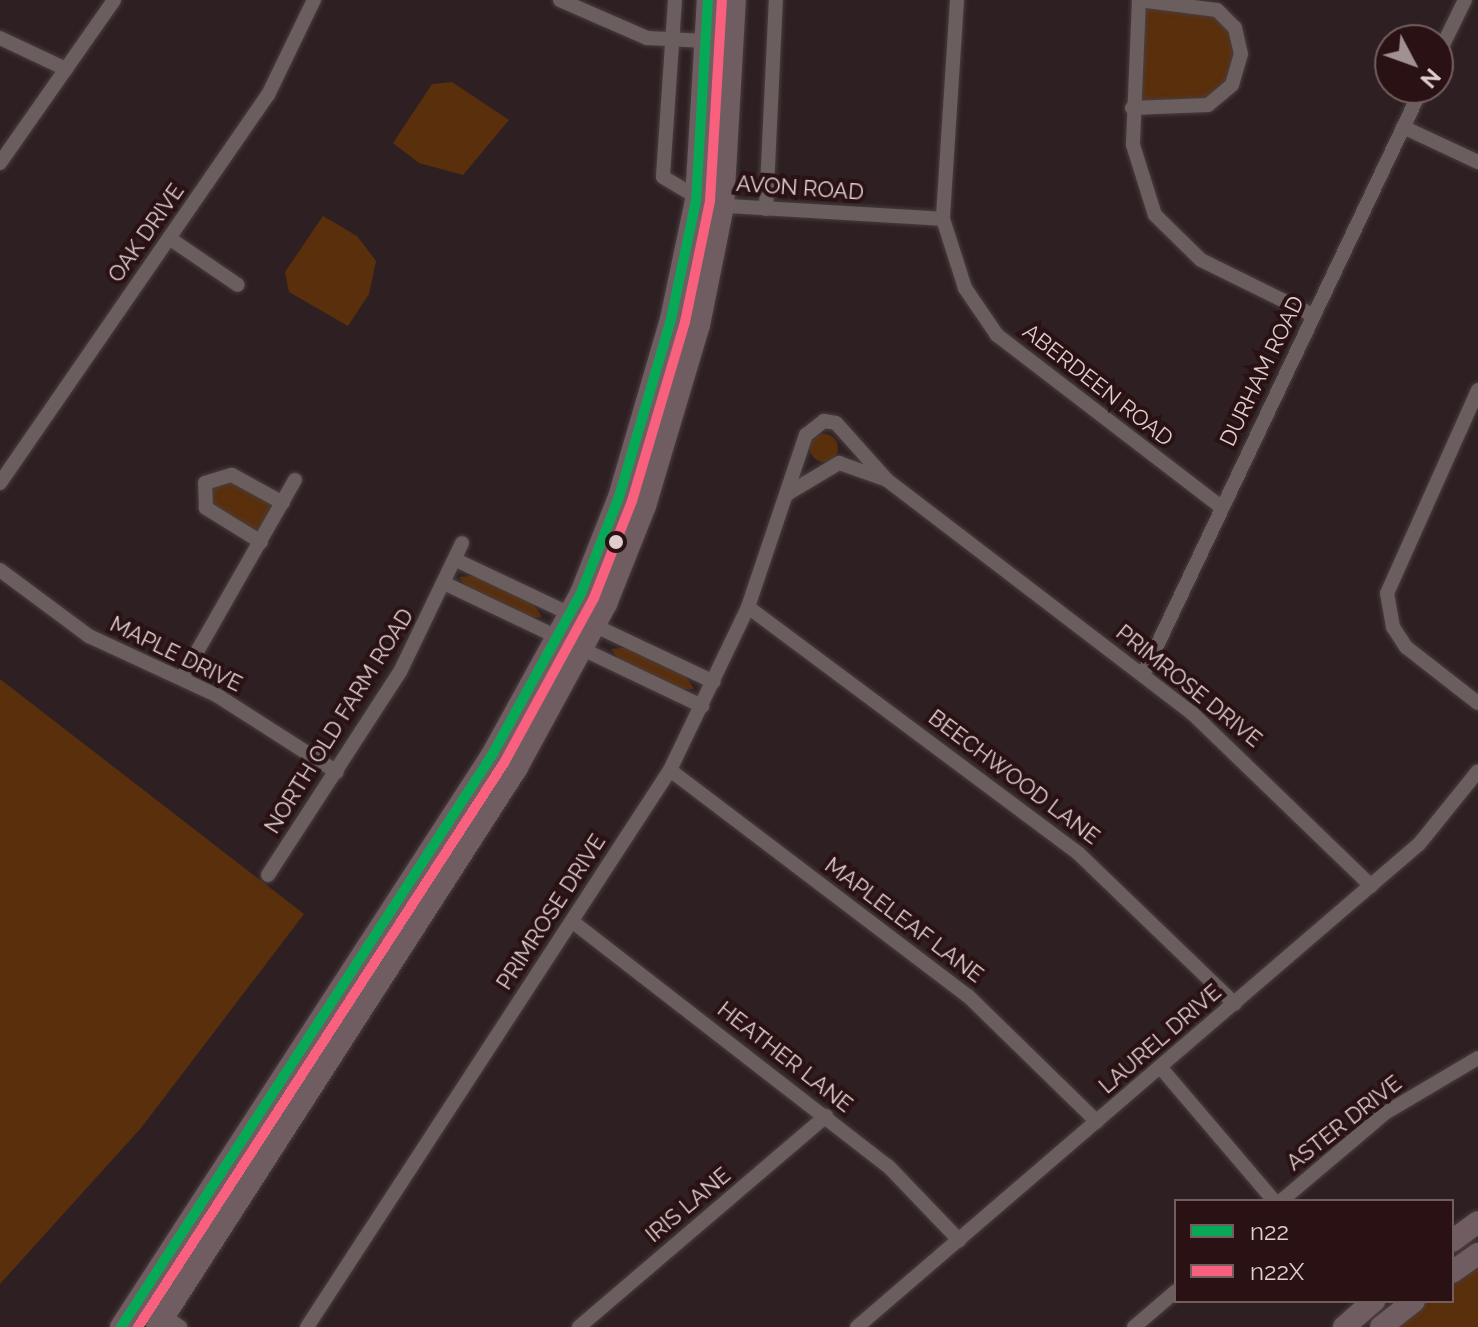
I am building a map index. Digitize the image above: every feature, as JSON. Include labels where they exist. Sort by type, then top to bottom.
[{"type":"main road","points":[[582,621],[648,409],[695,202],[708,0]]},
{"type":"main road","points":[[167,1323],[516,769],[674,417],[723,206],[735,0]]},
{"type":"main road","points":[[124,1326],[476,781],[570,646]]},
{"type":"main road","points":[[1454,1240],[1478,1222]]},
{"type":"main road","points":[[1454,1271],[1478,1254]]},
{"type":"main road","points":[[1344,1327],[1366,1303]]},
{"type":"main road","points":[[1381,1327],[1411,1303]]},
{"type":"street","points":[[0,163],[114,0]]},
{"type":"street","name":"OAK DRIVE","points":[[0,483],[268,95],[314,0]]},
{"type":"street","points":[[560,0],[620,30],[673,41],[706,41]]},
{"type":"street","points":[[673,41],[675,0]]},
{"type":"street","points":[[766,209],[776,0]]},
{"type":"street","name":"ABERDEEN ROAD","points":[[957,0],[943,219],[965,288],[997,335],[1221,507]]},
{"type":"street","points":[[1132,108],[1208,105],[1232,85],[1241,54],[1235,28],[1217,10],[1139,0],[1132,108],[1135,167],[1175,240],[1313,315]]},
{"type":"street","points":[[1453,24],[1465,0]]},
{"type":"street","points":[[0,38],[66,69]]},
{"type":"street","name":"AVON ROAD","points":[[673,41],[663,177],[695,202],[943,219]]},
{"type":"street","name":"DURHAM ROAD","points":[[1143,675],[1414,104]]},
{"type":"street","points":[[1403,127],[1478,162]]},
{"type":"street","points":[[169,238],[238,285]]},
{"type":"street","points":[[1478,390],[1387,593],[1393,627],[1406,647],[1478,703]]},
{"type":"street","name":"PRIMROSE DRIVE","points":[[307,1327],[670,770],[748,607],[806,435],[824,421],[842,429],[887,480],[1143,675],[1274,785],[1371,886]]},
{"type":"street","name":"PRIMROSE DRIVE","points":[[784,497],[813,473],[839,463],[887,480]]},
{"type":"street","points":[[261,542],[206,508],[200,500],[205,483],[232,475],[283,503]]},
{"type":"street","points":[[182,678],[295,480]]},
{"type":"street","name":"NORTH OLD FARM ROAD","points":[[268,875],[337,772],[446,584],[462,543]]},
{"type":"street","points":[[456,560],[714,682]]},
{"type":"street","name":"MAPLE DRIVE","points":[[0,570],[89,636],[182,678],[337,772]]},
{"type":"street","points":[[446,584],[570,646],[702,706]]},
{"type":"street","name":"BEECHWOOD LANE","points":[[748,607],[1079,854],[1235,1004]]},
{"type":"street","name":"MAPLELEAF LANE","points":[[670,770],[968,996],[1097,1122]]},
{"type":"street","name":"LAUREL DRIVE","points":[[857,1327],[1420,843],[1478,771]]},
{"type":"street","name":"HEATHER LANE","points":[[573,922],[826,1116],[959,1240]]},
{"type":"street","name":"ASTER DRIVE","points":[[1283,1199],[1385,1113],[1478,1058]]},
{"type":"street","points":[[1161,1068],[1272,1199]]},
{"type":"street","name":"IRIS LANE","points":[[579,1327],[826,1116]]},
{"type":"street","points":[[1134,1327],[1174,1293]]},
{"type":"street","points":[[139,1299],[167,1323]]},
{"type":"street","points":[[1366,1303],[1381,1327]]},
{"type":"shaded area","points":[[1139,0],[1217,10],[1241,54],[1216,101],[1132,108]]},
{"type":"shaded area","points":[[452,82],[509,120],[463,175],[419,163],[393,143],[432,84]]},
{"type":"shaded area","points":[[323,216],[357,236],[376,261],[369,294],[348,326],[289,292],[285,272]]},
{"type":"shaded area","points":[[824,434],[834,438],[838,448],[834,458],[824,462],[814,458],[810,448],[814,438]]},
{"type":"shaded area","points":[[221,476],[281,504],[261,539],[214,512],[203,493]]},
{"type":"shaded area","points":[[479,575],[531,600],[542,617],[522,618],[470,592],[459,577]]},
{"type":"shaded area","points":[[631,647],[683,672],[694,689],[674,689],[622,664],[611,649]]},
{"type":"shaded area","points":[[0,679],[304,914],[141,1128],[0,1284]]},
{"type":"shaded area","points":[[1478,1255],[1478,1327],[1382,1327],[1412,1303],[1454,1303],[1454,1273]]},
{"type":"transit line","name":"n22","points":[[121,1327],[492,755],[581,593],[619,497],[671,319],[696,200],[708,0]]},
{"type":"transit line","name":"n22X","points":[[138,1327],[504,763],[594,598],[632,501],[685,322],[710,201],[722,1]]}]
